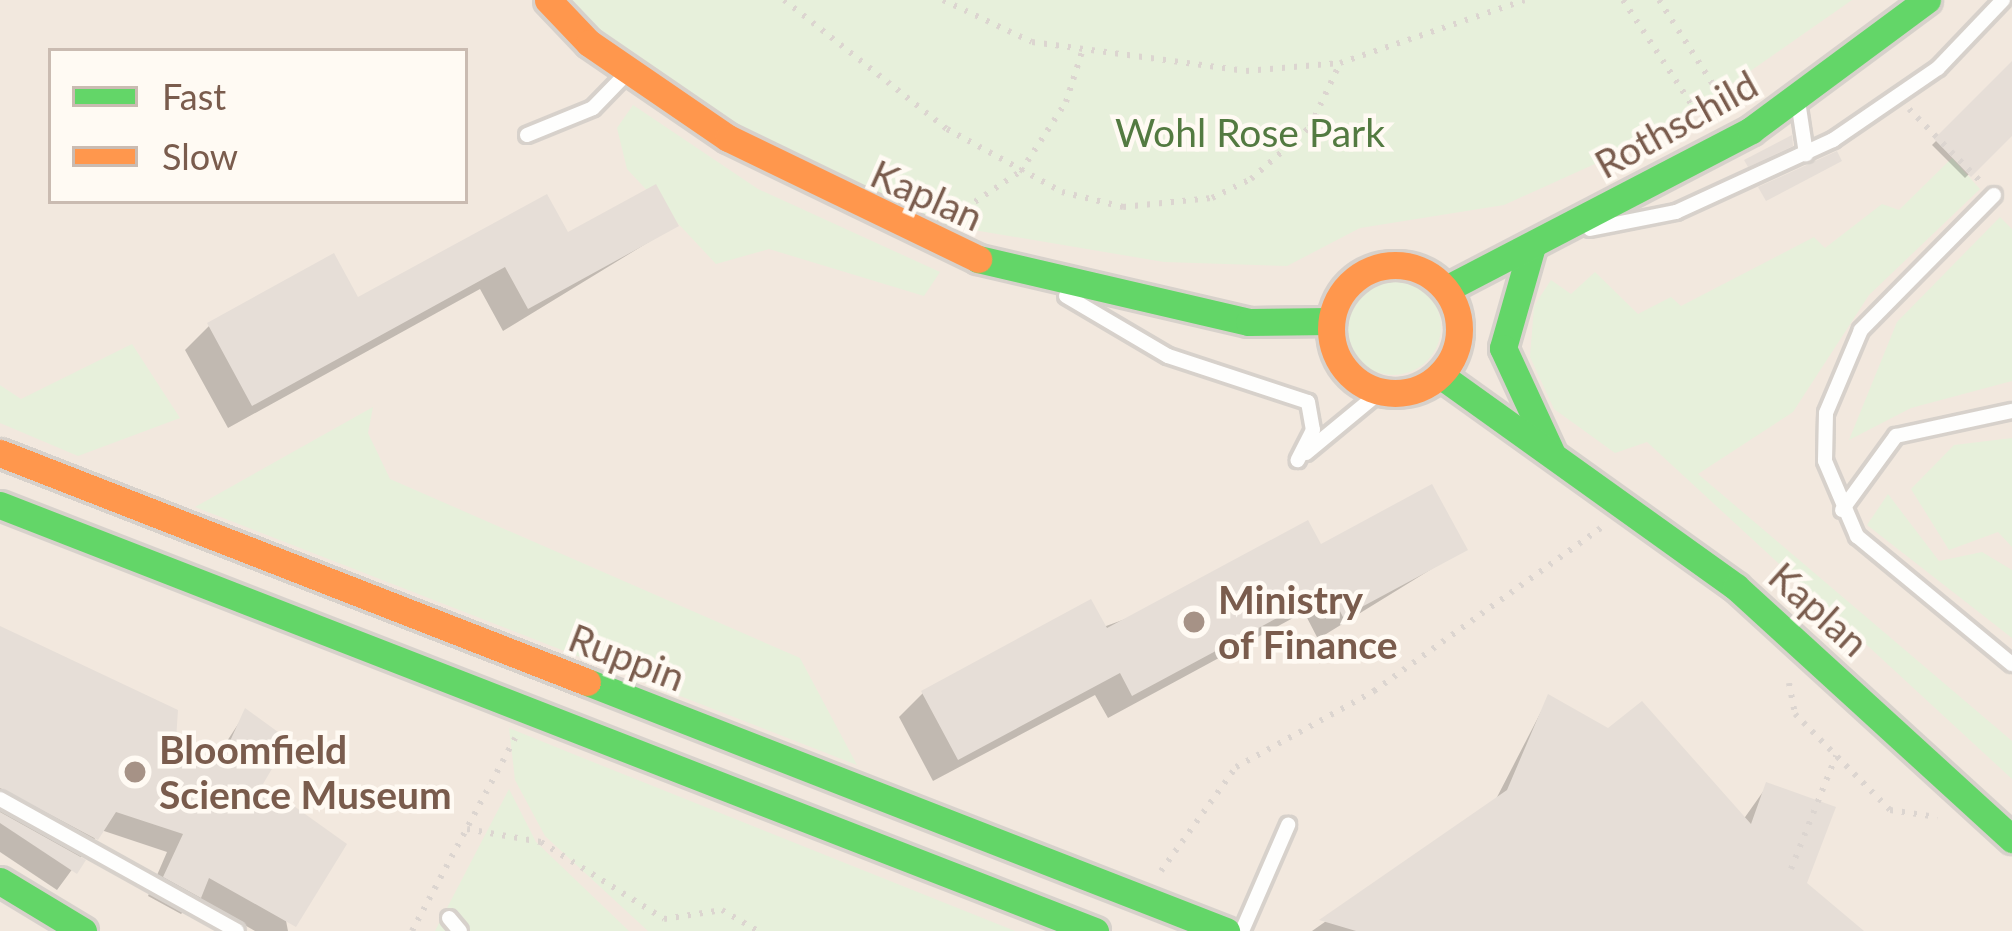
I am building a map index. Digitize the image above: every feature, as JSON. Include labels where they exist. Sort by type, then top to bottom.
[{"type":"street","name":"Kaplan","points":[[548,0],[628,72],[728,138],[923,238],[1046,284],[1249,322],[1330,321]]},
{"type":"street","name":"Rothschild","points":[[1446,290],[1562,235],[1798,101],[1927,0]]},
{"type":"street","points":[[1532,246],[1503,348],[1555,460]]},
{"type":"street","points":[[1378,267],[1415,267],[1446,290],[1460,324],[1440,375],[1380,392],[1347,374],[1330,321],[1346,286],[1378,267]]},
{"type":"street","name":"Kaplan","points":[[1440,375],[1623,506],[1779,626],[2005,832]]},
{"type":"street","name":"Ruppin","points":[[0,453],[1226,931]]},
{"type":"street","points":[[0,505],[1096,931]]},
{"type":"street","points":[[0,881],[83,931]]},
{"type":"street","points":[[0,910],[38,931]]},
{"type":"lane","points":[[1562,235],[1676,212],[1806,154],[1898,98],[2003,0]]},
{"type":"lane","points":[[527,135],[593,108],[628,72]]},
{"type":"lane","points":[[1798,101],[1806,154]]},
{"type":"lane","points":[[1994,195],[1840,366],[1825,461],[1842,510],[1884,562],[2012,664]]},
{"type":"lane","points":[[1046,284],[1168,356],[1291,390],[1314,414],[1298,460],[1380,392]]},
{"type":"lane","points":[[1842,510],[1897,436],[2012,411]]},
{"type":"lane","points":[[0,800],[237,931]]},
{"type":"lane","points":[[1242,931],[1288,825]]},
{"type":"lane","points":[[448,918],[460,931]]},
{"type":"path","points":[[784,0],[872,77],[1021,171],[1123,207],[1212,198],[1310,127],[1340,63]]},
{"type":"path","points":[[943,0],[1082,52],[1246,71],[1340,63],[1525,0]]},
{"type":"path","points":[[1623,0],[1684,94]]},
{"type":"path","points":[[1659,0],[1744,133]]},
{"type":"path","points":[[923,238],[1021,171],[1066,103],[1082,52]]},
{"type":"path","points":[[1898,98],[1994,195]]},
{"type":"path","points":[[1141,898],[1237,766],[1374,691],[1623,506]]},
{"type":"path","points":[[1779,626],[1795,714],[1890,810],[2005,832]]},
{"type":"path","points":[[412,931],[529,712]]},
{"type":"path","points":[[1791,869],[1836,756]]},
{"type":"path","points":[[466,829],[541,842],[664,920],[722,910],[758,931]]},
{"type":"shaded area","points":[[0,0],[2012,0],[2012,931],[0,931]]},
{"type":"green space","name":"Wohl Rose Park","points":[[565,0],[1852,0],[1659,135],[1504,205],[1360,228],[1287,266],[1164,262],[932,223],[750,136],[619,50]]},
{"type":"green space","points":[[633,105],[758,189],[940,272],[924,296],[769,249],[716,264],[627,169],[617,128]]},
{"type":"green space","points":[[1952,158],[1980,189],[1869,295],[1793,412],[1698,474],[2012,741],[2012,779],[1647,442],[1615,453],[1554,409],[1530,357],[1534,306],[1551,280],[1571,294],[1595,272],[1638,314],[1671,297],[1681,306],[1814,237],[1825,248],[1882,204],[1899,210]]},
{"type":"green space","points":[[2000,217],[2012,229],[2012,381],[1911,408],[1849,440],[1897,322]]},
{"type":"green space","points":[[1393,279],[1427,293],[1441,327],[1427,361],[1393,375],[1359,361],[1345,327],[1359,293]]},
{"type":"green space","points":[[132,344],[180,418],[78,456],[0,423],[0,385],[21,399]]},
{"type":"green space","points":[[373,407],[368,433],[390,479],[800,658],[857,765],[195,507]]},
{"type":"green space","points":[[2012,438],[2012,547],[1998,532],[1949,550],[1911,489],[1954,445]]},
{"type":"green space","points":[[1888,494],[1939,561],[1982,552],[2012,570],[2012,638],[1867,525]]},
{"type":"green space","points":[[509,728],[1015,931],[648,931],[545,836],[515,780]]},
{"type":"green space","points":[[509,789],[536,842],[629,931],[435,931]]},
{"type":"building","points":[[2012,61],[2012,136],[1971,177],[1934,139]]},
{"type":"building","points":[[1792,135],[1793,146],[1748,167],[1744,160]]},
{"type":"building","points":[[1837,151],[1842,161],[1766,201],[1758,187]]},
{"type":"building","points":[[656,184],[679,226],[528,309],[505,267],[252,406],[207,323],[334,253],[358,297],[547,194],[568,232]]},
{"type":"building","name":"Ministry of Finance","points":[[1432,484],[1468,550],[1343,617],[1329,590],[1132,696],[1120,673],[958,760],[921,691],[1091,599],[1107,628],[1308,520],[1321,544]]},
{"type":"building","name":"Bloomfield Science Museum","points":[[0,626],[178,710],[176,740],[221,761],[245,708],[289,740],[263,784],[347,844],[296,927],[209,878],[201,898],[163,877],[183,834],[116,812],[98,840],[0,788]]},
{"type":"building","points":[[1548,694],[1608,728],[1642,701],[1751,824],[1766,782],[1836,807],[1807,883],[1864,931],[1356,931],[1319,920],[1507,790]]},
{"type":"building","points":[[0,812],[86,860],[77,874],[0,823]]},
{"type":"traffic: fast","points":[[1446,289],[1751,130],[1927,0]]},
{"type":"traffic: fast","points":[[1532,246],[1503,348],[1551,452]]},
{"type":"traffic: fast","points":[[978,259],[1249,322],[1330,321]]},
{"type":"traffic: fast","points":[[1440,375],[1736,587],[2012,839]]},
{"type":"traffic: fast","points":[[0,505],[1095,931]]},
{"type":"traffic: fast","points":[[587,682],[1226,931]]},
{"type":"traffic: fast","points":[[0,881],[83,931]]},
{"type":"traffic: slow","points":[[548,0],[589,43],[728,138],[978,259]]},
{"type":"traffic: slow","points":[[1395,265],[1420,270],[1440,284],[1454,304],[1459,329],[1454,354],[1440,374],[1420,388],[1395,393],[1370,388],[1350,374],[1336,354],[1331,329],[1336,304],[1350,284],[1370,270],[1395,265]]},
{"type":"traffic: slow","points":[[0,453],[587,682]]},
{"type":"place","name":"Ministry of Finance","points":[[1194,622]]},
{"type":"place","name":"Bloomfield Science Museum","points":[[135,772]]}]
